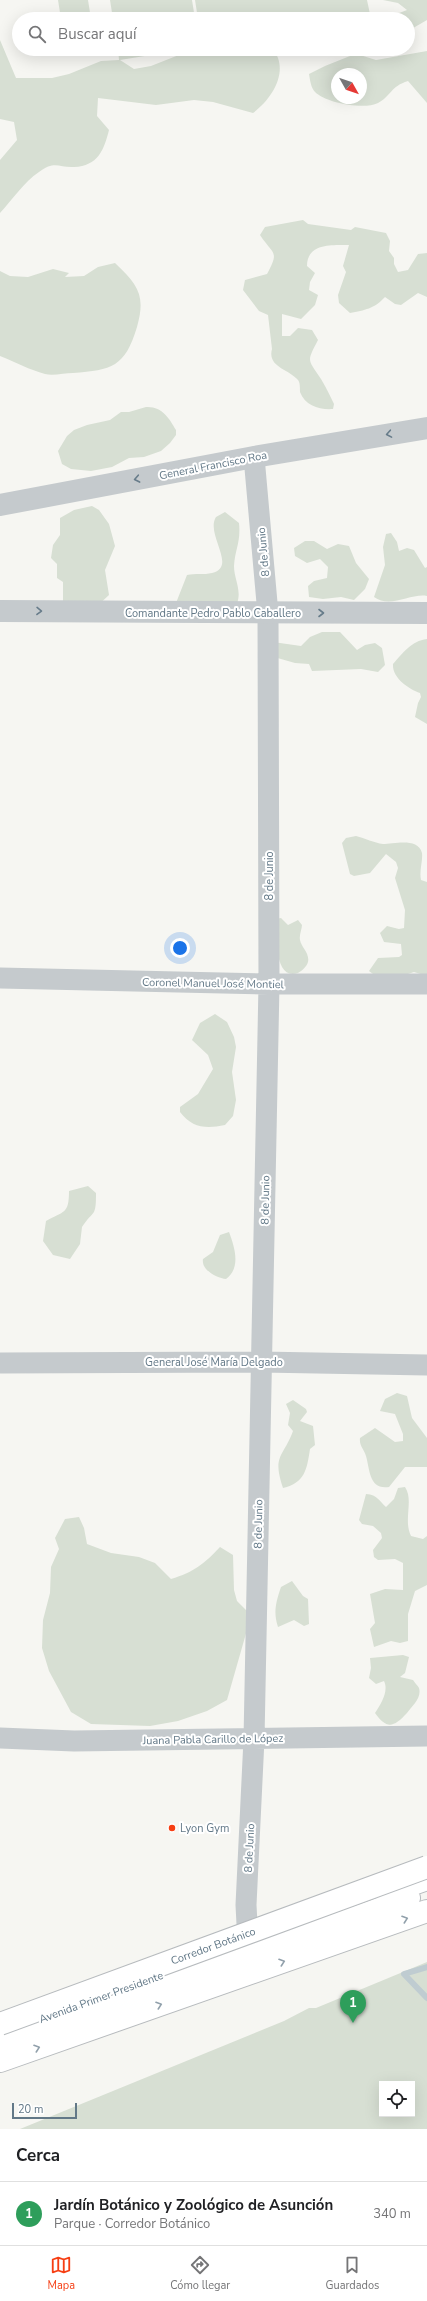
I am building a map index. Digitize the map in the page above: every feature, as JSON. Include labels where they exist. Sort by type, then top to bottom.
[{"type":"highway","name":"Corredor Botánico","points":[[0,2024],[427,1867]]},
{"type":"highway","name":"Avenida Primer Presidente","points":[[0,2034],[427,1879]]},
{"type":"highway","name":"Avenida Primer Presidente","points":[[0,2045],[427,1892]]},
{"type":"highway","points":[[0,2061],[427,1911]]},
{"type":"street","name":"General Francisco Roa","points":[[0,505],[254,457],[427,428]]},
{"type":"street","name":"8 de Junio","points":[[248,1943],[246,1905],[254,1739],[269,984],[268,614],[254,457]]},
{"type":"street","name":"Comandante Pedro Pablo Caballero","points":[[0,611],[268,614],[427,613]]},
{"type":"street","name":"Coronel Manuel José Montiel","points":[[0,978],[269,984],[427,984]]},
{"type":"street","name":"General José María Delgado","points":[[0,1362],[261,1362],[427,1365]]},
{"type":"street","name":"Juana Pabla Carillo de López","points":[[0,1738],[74,1741],[427,1736]]},
{"type":"shaded area","points":[[58,0],[88,0],[90,12],[60,12]]},
{"type":"shaded area","points":[[110,0],[192,0],[194,12],[112,12]]},
{"type":"shaded area","points":[[195,0],[367,0],[370,12],[197,12]]},
{"type":"shaded area","points":[[383,0],[427,0],[427,20],[415,27],[415,12],[402,12],[407,10],[398,3]]},
{"type":"shaded area","points":[[0,40],[16,78],[52,78],[69,74],[101,61],[119,60],[119,56],[145,56],[120,60],[134,69],[151,66],[176,56],[277,56],[280,66],[279,75],[272,92],[267,100],[253,113],[213,102],[194,100],[156,105],[98,98],[97,116],[109,130],[105,144],[99,156],[89,164],[82,166],[69,167],[53,165],[44,168],[18,191],[0,213],[0,160],[17,140],[14,122],[0,119]]},
{"type":"shaded area","points":[[427,51],[427,103],[408,81],[402,83],[378,103],[364,106],[345,104],[367,104],[367,68],[331,68],[331,100],[320,96],[315,92],[311,84],[309,74],[350,56],[363,56],[376,60],[399,56],[415,56],[415,53]]},
{"type":"shaded area","points":[[303,220],[308,224],[351,230],[355,227],[386,233],[390,241],[389,251],[394,258],[394,264],[398,272],[408,270],[418,254],[427,253],[427,297],[418,293],[401,305],[395,304],[385,297],[373,307],[350,313],[339,303],[338,295],[346,272],[343,266],[349,245],[322,247],[311,253],[308,258],[307,266],[315,273],[310,282],[309,290],[318,295],[315,305],[301,319],[282,314],[282,336],[290,336],[298,328],[312,330],[318,340],[310,357],[310,361],[325,385],[334,404],[333,409],[318,408],[305,401],[300,392],[300,384],[298,380],[276,364],[271,355],[272,349],[268,315],[259,311],[243,290],[245,280],[267,274],[273,261],[273,253],[260,235],[265,227]]},
{"type":"shaded area","points":[[115,263],[134,284],[138,291],[141,307],[137,327],[127,351],[115,364],[107,368],[86,372],[48,375],[0,356],[0,271],[10,276],[28,277],[53,269],[69,273],[65,277],[84,276],[98,267]]},
{"type":"shaded area","points":[[146,407],[156,408],[161,411],[168,417],[176,430],[176,435],[161,451],[144,457],[129,458],[112,467],[91,471],[71,469],[62,464],[58,451],[67,436],[74,430],[87,425],[110,420],[121,412],[129,412]]},
{"type":"shaded area","points":[[92,506],[99,510],[109,524],[115,546],[105,570],[109,595],[95,608],[63,603],[63,582],[57,578],[57,564],[51,558],[53,545],[60,535],[60,518],[74,510]]},
{"type":"shaded area","points":[[225,512],[239,523],[239,540],[234,566],[239,595],[236,606],[176,603],[187,575],[209,574],[219,570],[222,564],[222,557],[214,532],[214,524],[216,517]]},
{"type":"shaded area","points":[[391,533],[397,542],[399,551],[407,548],[414,550],[425,568],[427,567],[427,596],[394,601],[380,600],[374,597],[385,565],[383,547],[386,534]]},
{"type":"shaded area","points":[[305,541],[314,541],[327,549],[338,544],[349,546],[356,563],[369,579],[365,589],[354,600],[341,597],[323,599],[309,597],[308,586],[314,581],[327,578],[328,567],[320,559],[307,563],[295,556],[294,548]]},
{"type":"shaded area","points":[[322,632],[340,632],[357,650],[365,645],[375,643],[382,648],[385,665],[378,672],[361,669],[312,671],[309,664],[295,663],[274,657],[273,642],[301,646],[310,637]]},
{"type":"shaded area","points":[[427,639],[427,724],[415,717],[421,697],[420,693],[406,686],[398,678],[393,669],[393,664],[416,642]]},
{"type":"shaded area","points":[[356,836],[383,844],[405,842],[411,843],[420,848],[422,853],[420,873],[421,880],[427,882],[427,976],[414,972],[402,976],[377,977],[369,971],[378,958],[399,957],[402,955],[401,944],[384,942],[380,933],[387,926],[399,929],[404,928],[405,910],[395,878],[398,868],[396,862],[386,854],[370,873],[354,876],[350,874],[342,843],[346,838]]},
{"type":"shaded area","points":[[281,918],[288,925],[298,920],[302,925],[300,940],[307,953],[308,962],[303,970],[298,973],[290,974],[284,970],[280,963],[276,944],[275,919]]},
{"type":"shaded area","points":[[215,1014],[227,1022],[234,1037],[236,1047],[232,1072],[236,1100],[233,1116],[225,1125],[206,1127],[189,1121],[180,1112],[180,1107],[198,1094],[213,1069],[208,1055],[192,1040],[200,1023]]},
{"type":"shaded area","points":[[88,1186],[96,1193],[96,1206],[94,1213],[82,1227],[80,1244],[70,1259],[53,1255],[43,1241],[46,1221],[64,1211],[68,1204],[69,1191]]},
{"type":"shaded area","points":[[229,1232],[235,1251],[235,1264],[231,1274],[226,1279],[210,1273],[204,1267],[203,1259],[213,1252],[220,1235]]},
{"type":"shaded area","points":[[397,1393],[407,1396],[412,1418],[427,1438],[427,1467],[405,1467],[389,1487],[382,1487],[374,1482],[372,1478],[366,1456],[360,1443],[360,1438],[375,1428],[395,1442],[403,1441],[403,1434],[395,1414],[380,1411],[385,1399]]},
{"type":"shaded area","points":[[293,1400],[306,1409],[307,1412],[300,1421],[313,1426],[315,1445],[310,1449],[308,1463],[304,1474],[296,1483],[283,1488],[280,1477],[279,1463],[280,1457],[293,1431],[288,1425],[290,1413],[286,1404]]},
{"type":"shaded area","points":[[405,1487],[409,1498],[408,1523],[411,1536],[423,1539],[427,1536],[427,1585],[415,1591],[408,1614],[408,1641],[400,1643],[391,1641],[374,1647],[370,1629],[375,1623],[370,1594],[385,1589],[403,1590],[403,1563],[395,1559],[378,1560],[374,1557],[373,1550],[382,1538],[381,1533],[373,1526],[362,1524],[359,1520],[366,1494],[376,1497],[386,1507],[394,1499],[398,1488]]},
{"type":"shaded area","points":[[79,1517],[84,1528],[87,1544],[111,1553],[139,1557],[155,1563],[171,1579],[198,1567],[220,1547],[233,1555],[234,1590],[237,1601],[249,1613],[247,1630],[227,1700],[207,1711],[178,1721],[150,1726],[91,1724],[71,1712],[49,1671],[42,1648],[43,1620],[50,1593],[51,1567],[59,1549],[55,1538],[65,1519]]},
{"type":"shaded area","points":[[292,1581],[303,1596],[308,1599],[309,1624],[304,1626],[294,1620],[278,1627],[275,1612],[279,1592],[281,1587]]},
{"type":"shaded area","points":[[403,1655],[409,1657],[405,1673],[400,1677],[413,1680],[420,1692],[414,1705],[407,1713],[391,1725],[383,1722],[375,1713],[380,1706],[386,1689],[384,1681],[376,1684],[369,1678],[371,1668],[370,1658]]},
{"type":"shaded area","points":[[427,1962],[427,2129],[20,2129],[284,2021],[309,2008],[316,2008]]},
{"type":"waterway","points":[[427,1967],[404,1974],[427,1998]]},
{"type":"place","name":"Lyon Gym","points":[[172,1828]]},
{"type":"place","name":"Jardín Botánico y Zoológico de Asunción","points":[[353,2023]]}]
